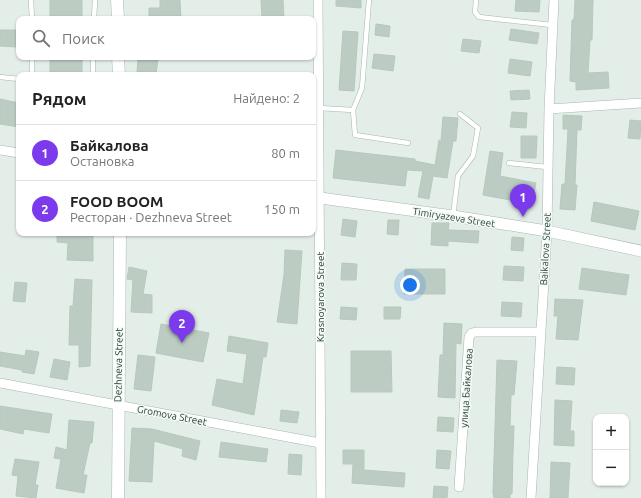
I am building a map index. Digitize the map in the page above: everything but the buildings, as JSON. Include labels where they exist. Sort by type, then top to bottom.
[{"type":"main road","points":[[117,0],[118,16]]},
{"type":"main road","points":[[118,60],[118,72]]},
{"type":"main road","name":"Dezhneva Street","points":[[118,498],[120,236]]},
{"type":"street","name":"Krasnoyarova Street","points":[[318,0],[319,108],[316,198],[321,498]]},
{"type":"street","name":"Baikalova Street","points":[[531,498],[547,232],[547,167],[554,0]]},
{"type":"street","points":[[549,109],[641,103]]},
{"type":"street","points":[[0,150],[16,153]]},
{"type":"street","name":"Timiryazeva Street","points":[[316,198],[452,216],[547,232],[641,252]]},
{"type":"street","name":"улица Байкалова","points":[[459,487],[469,337],[472,333],[476,332],[540,332]]},
{"type":"street","name":"Gromova Street","points":[[0,383],[320,443]]},
{"type":"lane","points":[[31,0],[32,16]]},
{"type":"lane","points":[[94,16],[95,0]]},
{"type":"lane","points":[[369,0],[362,88],[353,110],[355,135],[408,143]]},
{"type":"lane","points":[[476,0],[476,12],[479,17],[552,25]]},
{"type":"lane","points":[[32,60],[32,72]]},
{"type":"lane","points":[[93,60],[93,72]]},
{"type":"lane","points":[[0,77],[16,79]]},
{"type":"lane","points":[[319,108],[353,110]]},
{"type":"lane","points":[[452,216],[458,176],[473,156],[478,128],[460,114]]},
{"type":"lane","points":[[509,163],[547,167]]},
{"type":"place","name":"Байкалова","points":[[523,217]]},
{"type":"place","name":"FOOD BOOM","points":[[182,343]]}]
